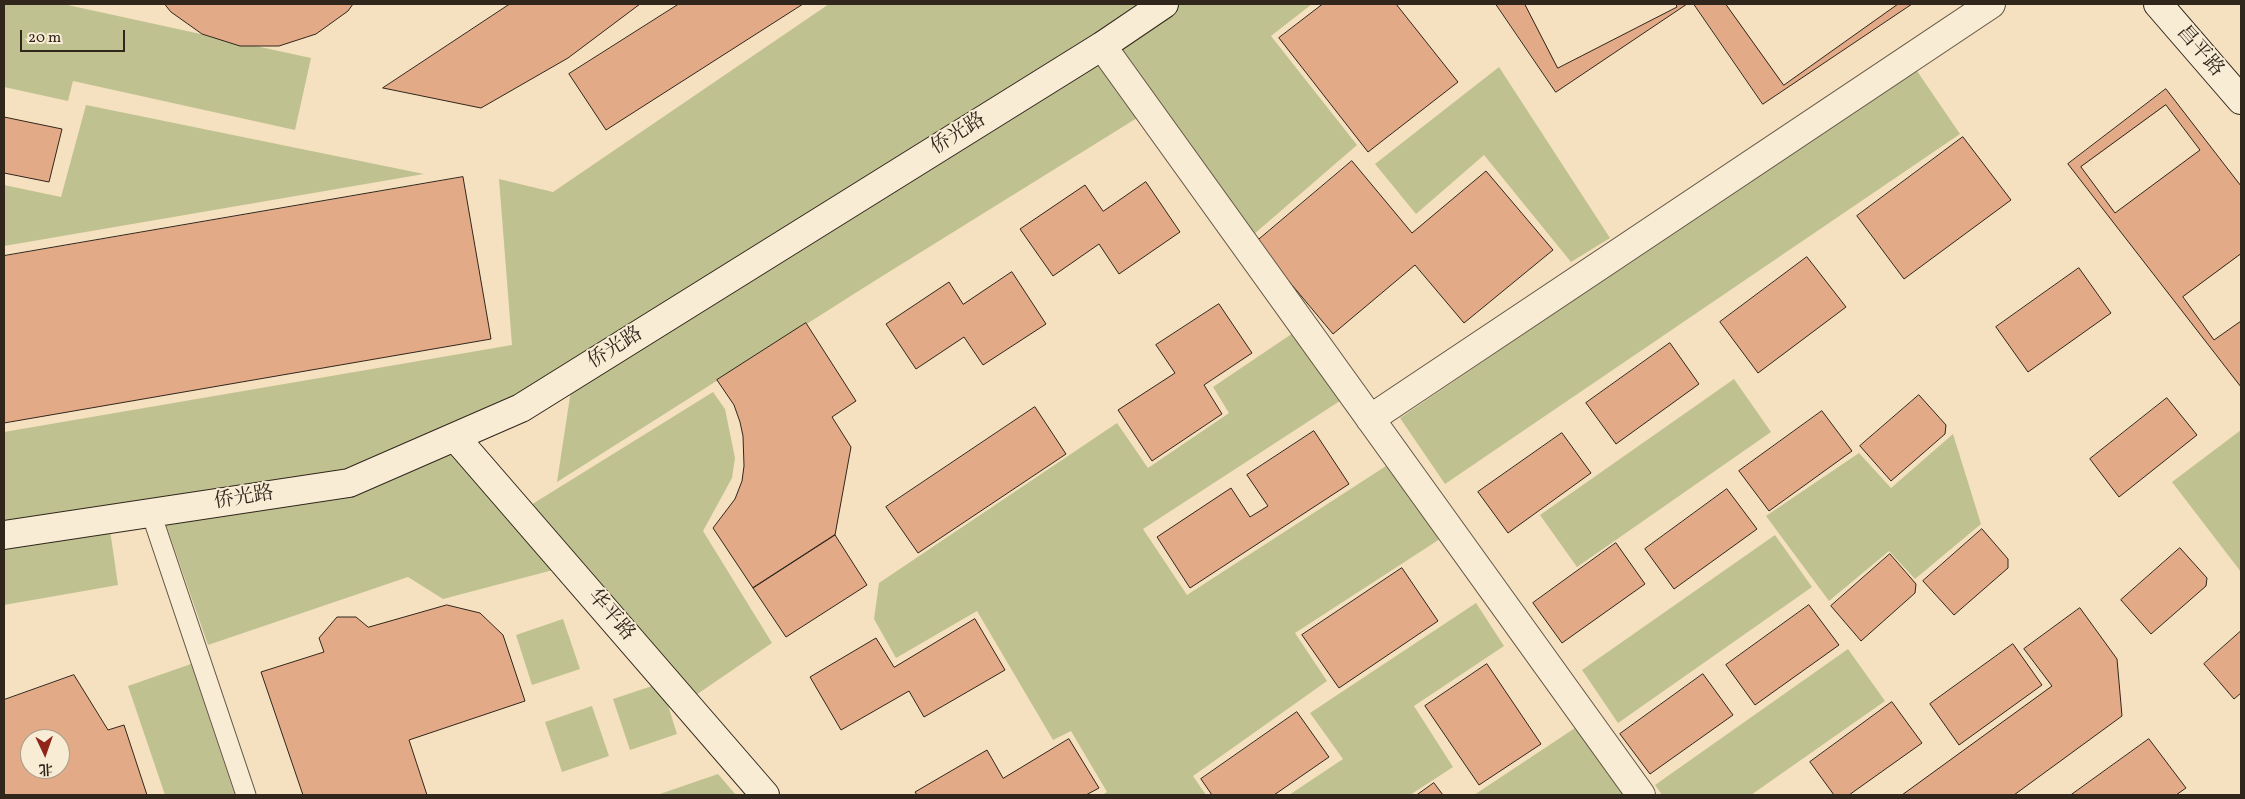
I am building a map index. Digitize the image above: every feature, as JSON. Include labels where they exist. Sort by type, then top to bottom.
[{"type":"street","name":"侨光路","points":[[4,535],[349,483],[521,408],[1102,46],[1164,4]]},
{"type":"street","points":[[1370,419],[1991,4]]},
{"type":"street","name":"昌平路","points":[[2158,4],[2241,100]]},
{"type":"street","points":[[1102,46],[1641,795]]},
{"type":"street","name":"华平路","points":[[455,438],[765,795]]},
{"type":"lane","points":[[151,513],[246,795]]},
{"type":"green space","points":[[4,4],[63,4],[311,58],[295,130],[73,81],[68,101],[4,87]]},
{"type":"green space","points":[[829,4],[1157,4],[521,403],[349,479],[4,529],[4,432],[512,345],[499,179],[553,192]]},
{"type":"green space","points":[[1179,4],[1312,4],[1271,36],[1357,145],[1253,235],[1158,105],[876,280],[557,482],[571,390],[1121,43]]},
{"type":"green space","points":[[1499,67],[1610,238],[1571,262],[1484,155],[1416,214],[1375,164]]},
{"type":"green space","points":[[1915,68],[1960,134],[1445,484],[1400,418]]},
{"type":"green space","points":[[86,105],[424,174],[4,246],[4,185],[61,197]]},
{"type":"green space","points":[[1296,331],[1346,397],[1143,529],[1187,595],[1386,466],[1440,539],[1295,633],[1327,681],[1193,776],[1206,795],[1102,795],[1107,792],[1071,731],[1053,740],[977,611],[896,658],[874,619],[879,583],[1117,423],[1148,468],[1229,413],[1213,387]]},
{"type":"green space","points":[[1734,379],[1771,432],[1577,567],[1540,515]]},
{"type":"green space","points":[[713,392],[725,409],[735,458],[732,478],[703,531],[772,643],[693,697],[526,508]]},
{"type":"green space","points":[[2241,430],[2241,572],[2172,482]]},
{"type":"green space","points":[[1953,434],[1981,524],[1915,579],[1889,551],[1829,601],[1766,516],[1859,453],[1891,488]]},
{"type":"green space","points":[[451,449],[553,570],[443,599],[408,577],[208,645],[164,519],[357,495]]},
{"type":"green space","points":[[110,530],[118,585],[4,605],[4,545]]},
{"type":"green space","points":[[1775,535],[1812,587],[1618,723],[1582,670]]},
{"type":"green space","points":[[1476,603],[1504,646],[1414,706],[1453,767],[1410,795],[1289,795],[1343,759],[1310,713]]},
{"type":"green space","points":[[563,619],[580,669],[532,685],[516,635]]},
{"type":"green space","points":[[1848,649],[1885,701],[1751,795],[1662,795],[1655,785]]},
{"type":"green space","points":[[191,664],[235,795],[165,795],[128,686]]},
{"type":"green space","points":[[661,683],[677,734],[630,750],[613,699]]},
{"type":"green space","points":[[592,706],[609,756],[562,772],[545,722]]},
{"type":"green space","points":[[1578,726],[1627,795],[1474,795]]},
{"type":"green space","points":[[718,774],[736,795],[657,795]]},
{"type":"building","points":[[165,4],[353,4],[348,11],[316,34],[279,46],[240,46],[202,34],[171,12]]},
{"type":"building","points":[[510,4],[640,4],[568,58],[481,108],[383,88]]},
{"type":"building","points":[[679,4],[803,4],[606,130],[569,74]]},
{"type":"building","points":[[1323,4],[1396,4],[1458,82],[1368,152],[1279,38]]},
{"type":"building","points":[[1496,4],[1687,4],[1556,92]]},
{"type":"building","points":[[1525,4],[1676,4],[1677,7],[1558,68]]},
{"type":"building","points":[[1694,4],[1912,4],[1763,104]]},
{"type":"building","points":[[1726,4],[1898,4],[1784,85]]},
{"type":"building","points":[[2166,89],[2241,186],[2241,387],[2068,164]]},
{"type":"building","points":[[2166,105],[2200,150],[2115,213],[2081,167]]},
{"type":"building","points":[[4,117],[62,129],[49,182],[4,173]]},
{"type":"building","points":[[1963,137],[2011,200],[1904,279],[1857,216]]},
{"type":"building","points":[[1352,161],[1412,233],[1486,171],[1553,250],[1464,323],[1415,265],[1333,334],[1256,242]]},
{"type":"building","points":[[463,177],[491,339],[4,423],[4,256]]},
{"type":"building","points":[[1146,182],[1180,232],[1119,274],[1099,244],[1053,276],[1020,229],[1085,185],[1103,211]]},
{"type":"building","points":[[2241,254],[2241,321],[2214,340],[2183,297]]},
{"type":"building","points":[[1807,257],[1846,307],[1758,373],[1720,322]]},
{"type":"building","points":[[2079,268],[2111,313],[2028,372],[1996,327]]},
{"type":"building","points":[[1012,272],[1046,324],[983,365],[964,337],[916,369],[886,324],[949,282],[963,304]]},
{"type":"building","points":[[1219,304],[1252,353],[1204,385],[1222,414],[1152,461],[1118,410],[1175,373],[1156,345]]},
{"type":"building","points":[[806,323],[856,401],[832,417],[851,447],[835,535],[753,588],[713,528],[735,499],[742,481],[744,466],[743,436],[740,422],[734,405],[717,380]]},
{"type":"building","points":[[1670,343],[1699,384],[1616,444],[1586,403]]},
{"type":"building","points":[[1919,395],[1946,425],[1945,434],[1891,481],[1860,446]]},
{"type":"building","points":[[2167,398],[2197,435],[2119,497],[2090,459]]},
{"type":"building","points":[[1035,407],[1066,454],[918,553],[886,507]]},
{"type":"building","points":[[1822,411],[1852,451],[1769,511],[1739,471]]},
{"type":"building","points":[[1314,431],[1349,484],[1190,588],[1157,537],[1231,488],[1250,517],[1268,506],[1247,475]]},
{"type":"building","points":[[1562,433],[1591,473],[1508,533],[1478,492]]},
{"type":"building","points":[[1727,489],[1757,529],[1674,589],[1645,549]]},
{"type":"building","points":[[1982,529],[2008,559],[2008,568],[1954,615],[1923,581]]},
{"type":"building","points":[[835,535],[867,585],[786,637],[753,588]]},
{"type":"building","points":[[1616,543],[1645,584],[1562,643],[1533,603]]},
{"type":"building","points":[[2180,548],[2207,578],[2206,586],[2151,634],[2121,600]]},
{"type":"building","points":[[1890,554],[1916,584],[1915,593],[1861,641],[1831,606]]},
{"type":"building","points":[[1402,568],[1438,621],[1339,688],[1302,635]]},
{"type":"building","points":[[447,605],[480,613],[503,635],[525,701],[409,740],[427,795],[303,795],[261,672],[324,652],[319,638],[337,617],[356,617],[368,627]]},
{"type":"building","points":[[1809,605],[1839,645],[1755,705],[1726,665]]},
{"type":"building","points":[[2080,608],[2117,659],[2122,716],[2014,795],[1902,795],[2052,686],[2024,649]]},
{"type":"building","points":[[975,619],[1005,670],[924,717],[909,691],[841,730],[810,677],[876,638],[894,667]]},
{"type":"building","points":[[2241,631],[2241,693],[2234,699],[2204,664]]},
{"type":"building","points":[[2013,644],[2042,685],[1959,745],[1930,704]]},
{"type":"building","points":[[1487,664],[1541,744],[1479,785],[1425,706]]},
{"type":"building","points":[[1703,674],[1733,715],[1650,774],[1620,734]]},
{"type":"building","points":[[74,675],[108,730],[124,725],[147,795],[4,795],[4,700]]},
{"type":"building","points":[[1892,702],[1922,743],[1849,795],[1834,795],[1810,762]]},
{"type":"building","points":[[1297,712],[1329,757],[1274,795],[1212,795],[1201,779]]},
{"type":"building","points":[[1069,739],[1099,788],[1086,795],[917,795],[915,792],[987,750],[1003,778]]},
{"type":"building","points":[[2149,739],[2186,788],[2176,795],[2071,795]]},
{"type":"building","points":[[1434,783],[1443,795],[1417,795]]}]
